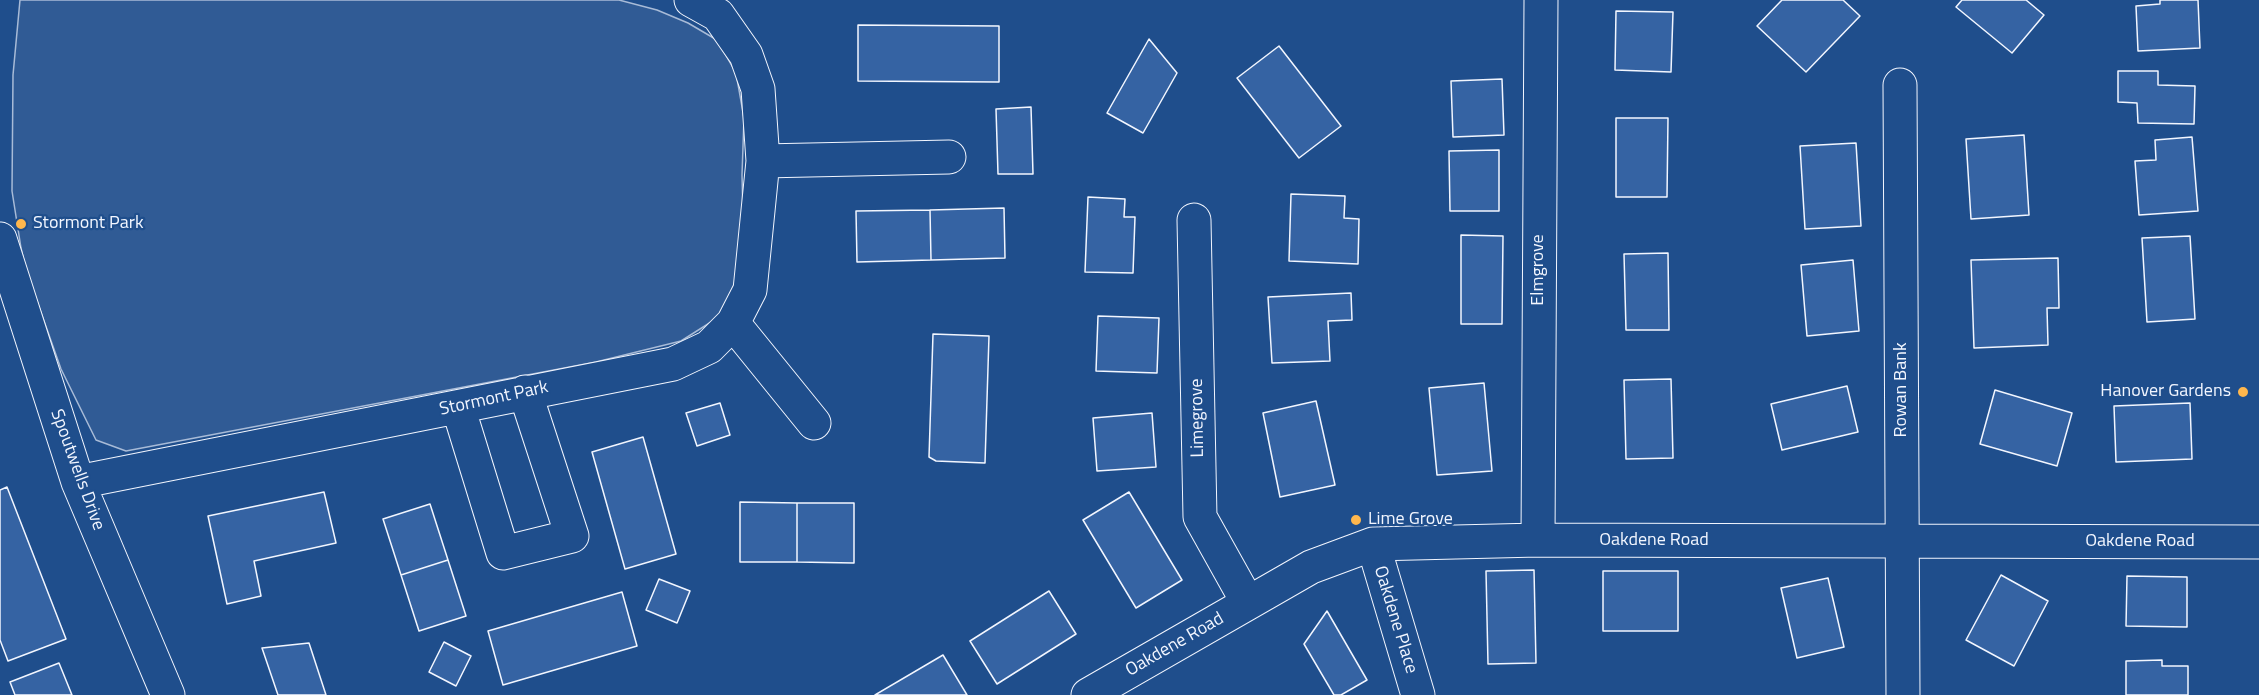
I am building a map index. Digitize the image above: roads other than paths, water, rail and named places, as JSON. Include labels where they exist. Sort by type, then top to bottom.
[{"type":"street","name":"Stormont Park","points":[[78,482],[673,364],[710,347],[733,324],[750,290],[763,161],[758,89],[746,55],[718,15],[691,0]]},
{"type":"street","name":"Elmgrove","points":[[1538,540],[1541,0]]},
{"type":"street","name":"Rowan Bank","points":[[1900,85],[1903,695]]},
{"type":"street","points":[[763,161],[949,157]]},
{"type":"street","name":"Limegrove","points":[[1194,220],[1200,517],[1248,603]]},
{"type":"street","name":"Spoutwells Drive","points":[[0,239],[78,482],[168,695]]},
{"type":"street","points":[[733,324],[813,423]]},
{"type":"street","points":[[458,407],[503,553],[572,536],[525,392]]},
{"type":"street","name":"Oakdene Road","points":[[1088,695],[1311,567],[1373,544],[1538,540],[2259,542]]},
{"type":"street","name":"Oakdene Place","points":[[1373,544],[1419,695]]},
{"type":"place","name":"Stormont Park","points":[[21,224]]},
{"type":"place","name":"Hanover Gardens","points":[[2243,392]]},
{"type":"place","name":"Lime Grove","points":[[1356,520]]}]
